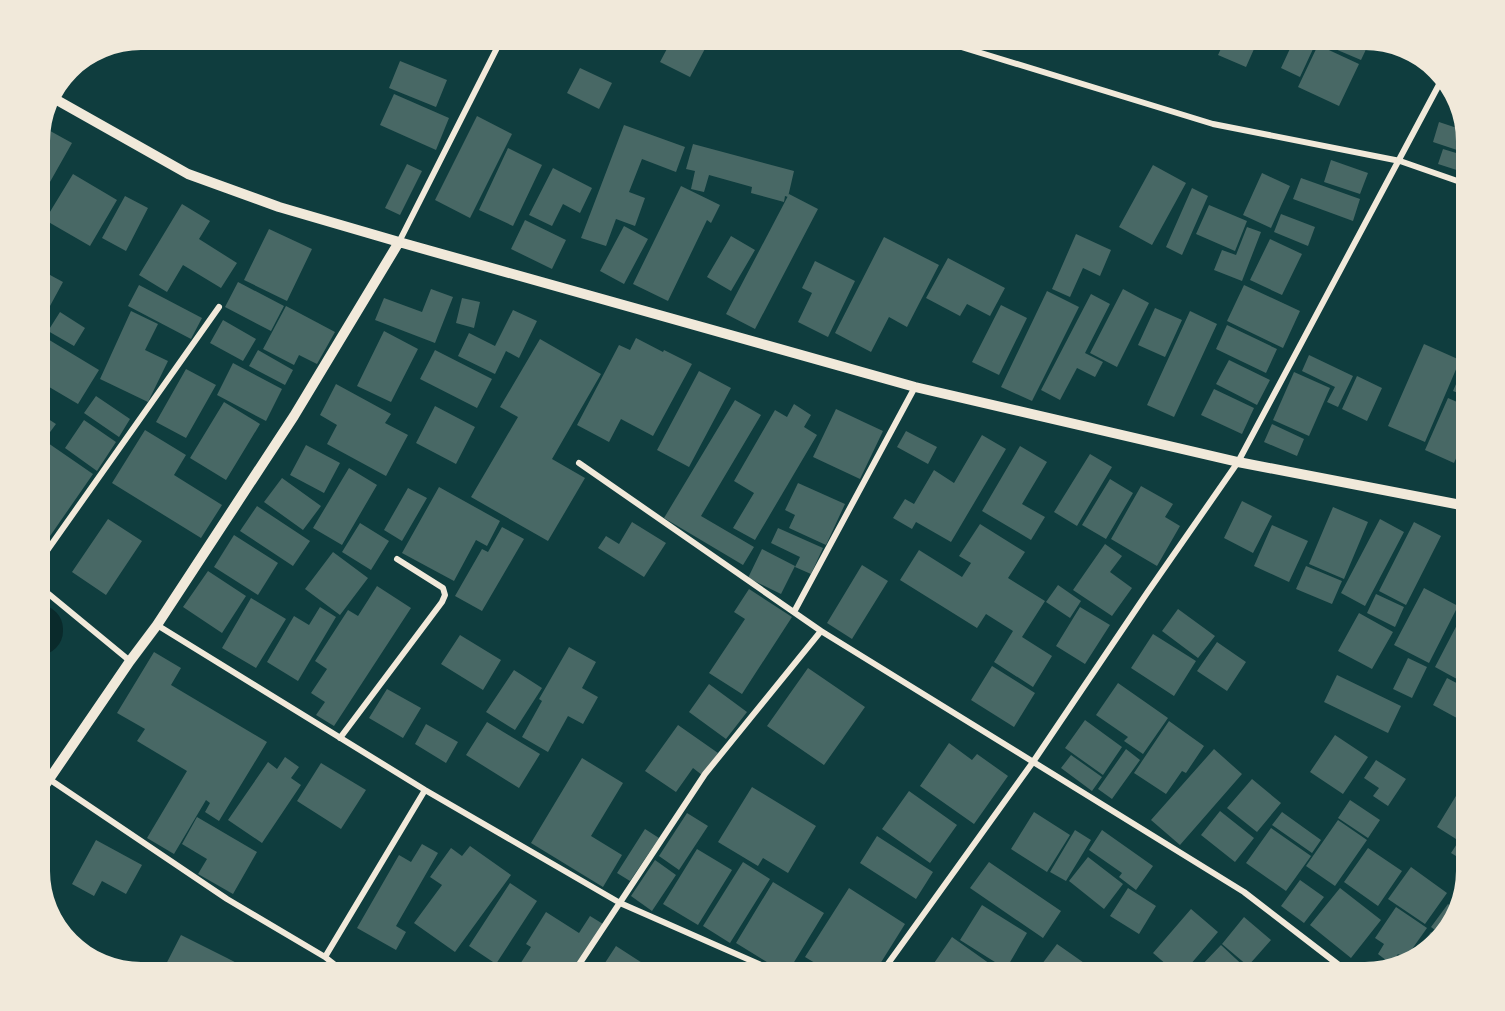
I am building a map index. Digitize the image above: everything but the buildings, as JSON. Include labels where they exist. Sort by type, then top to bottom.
[{"type":"street","points":[[50,778],[157,625],[294,416],[399,242],[496,50]]},
{"type":"street","points":[[971,50],[1213,124],[1400,161],[1456,181]]},
{"type":"street","points":[[889,962],[1033,762],[1146,593],[1238,462],[1438,88]]},
{"type":"street","points":[[59,101],[188,174],[279,207],[399,242],[915,387],[1238,462],[1456,504]]},
{"type":"street","points":[[50,546],[219,307]]},
{"type":"street","points":[[794,612],[915,387]]},
{"type":"street","points":[[579,463],[821,631],[1244,892],[1335,962]]},
{"type":"street","points":[[340,738],[442,602],[445,594],[443,588],[398,558]]},
{"type":"street","points":[[50,595],[130,661]]},
{"type":"street","points":[[157,625],[425,790],[620,903],[754,962]]},
{"type":"street","points":[[581,962],[705,774],[821,631]]},
{"type":"street","points":[[50,780],[227,899],[331,962]]},
{"type":"street","points":[[325,957],[425,790]]}]
